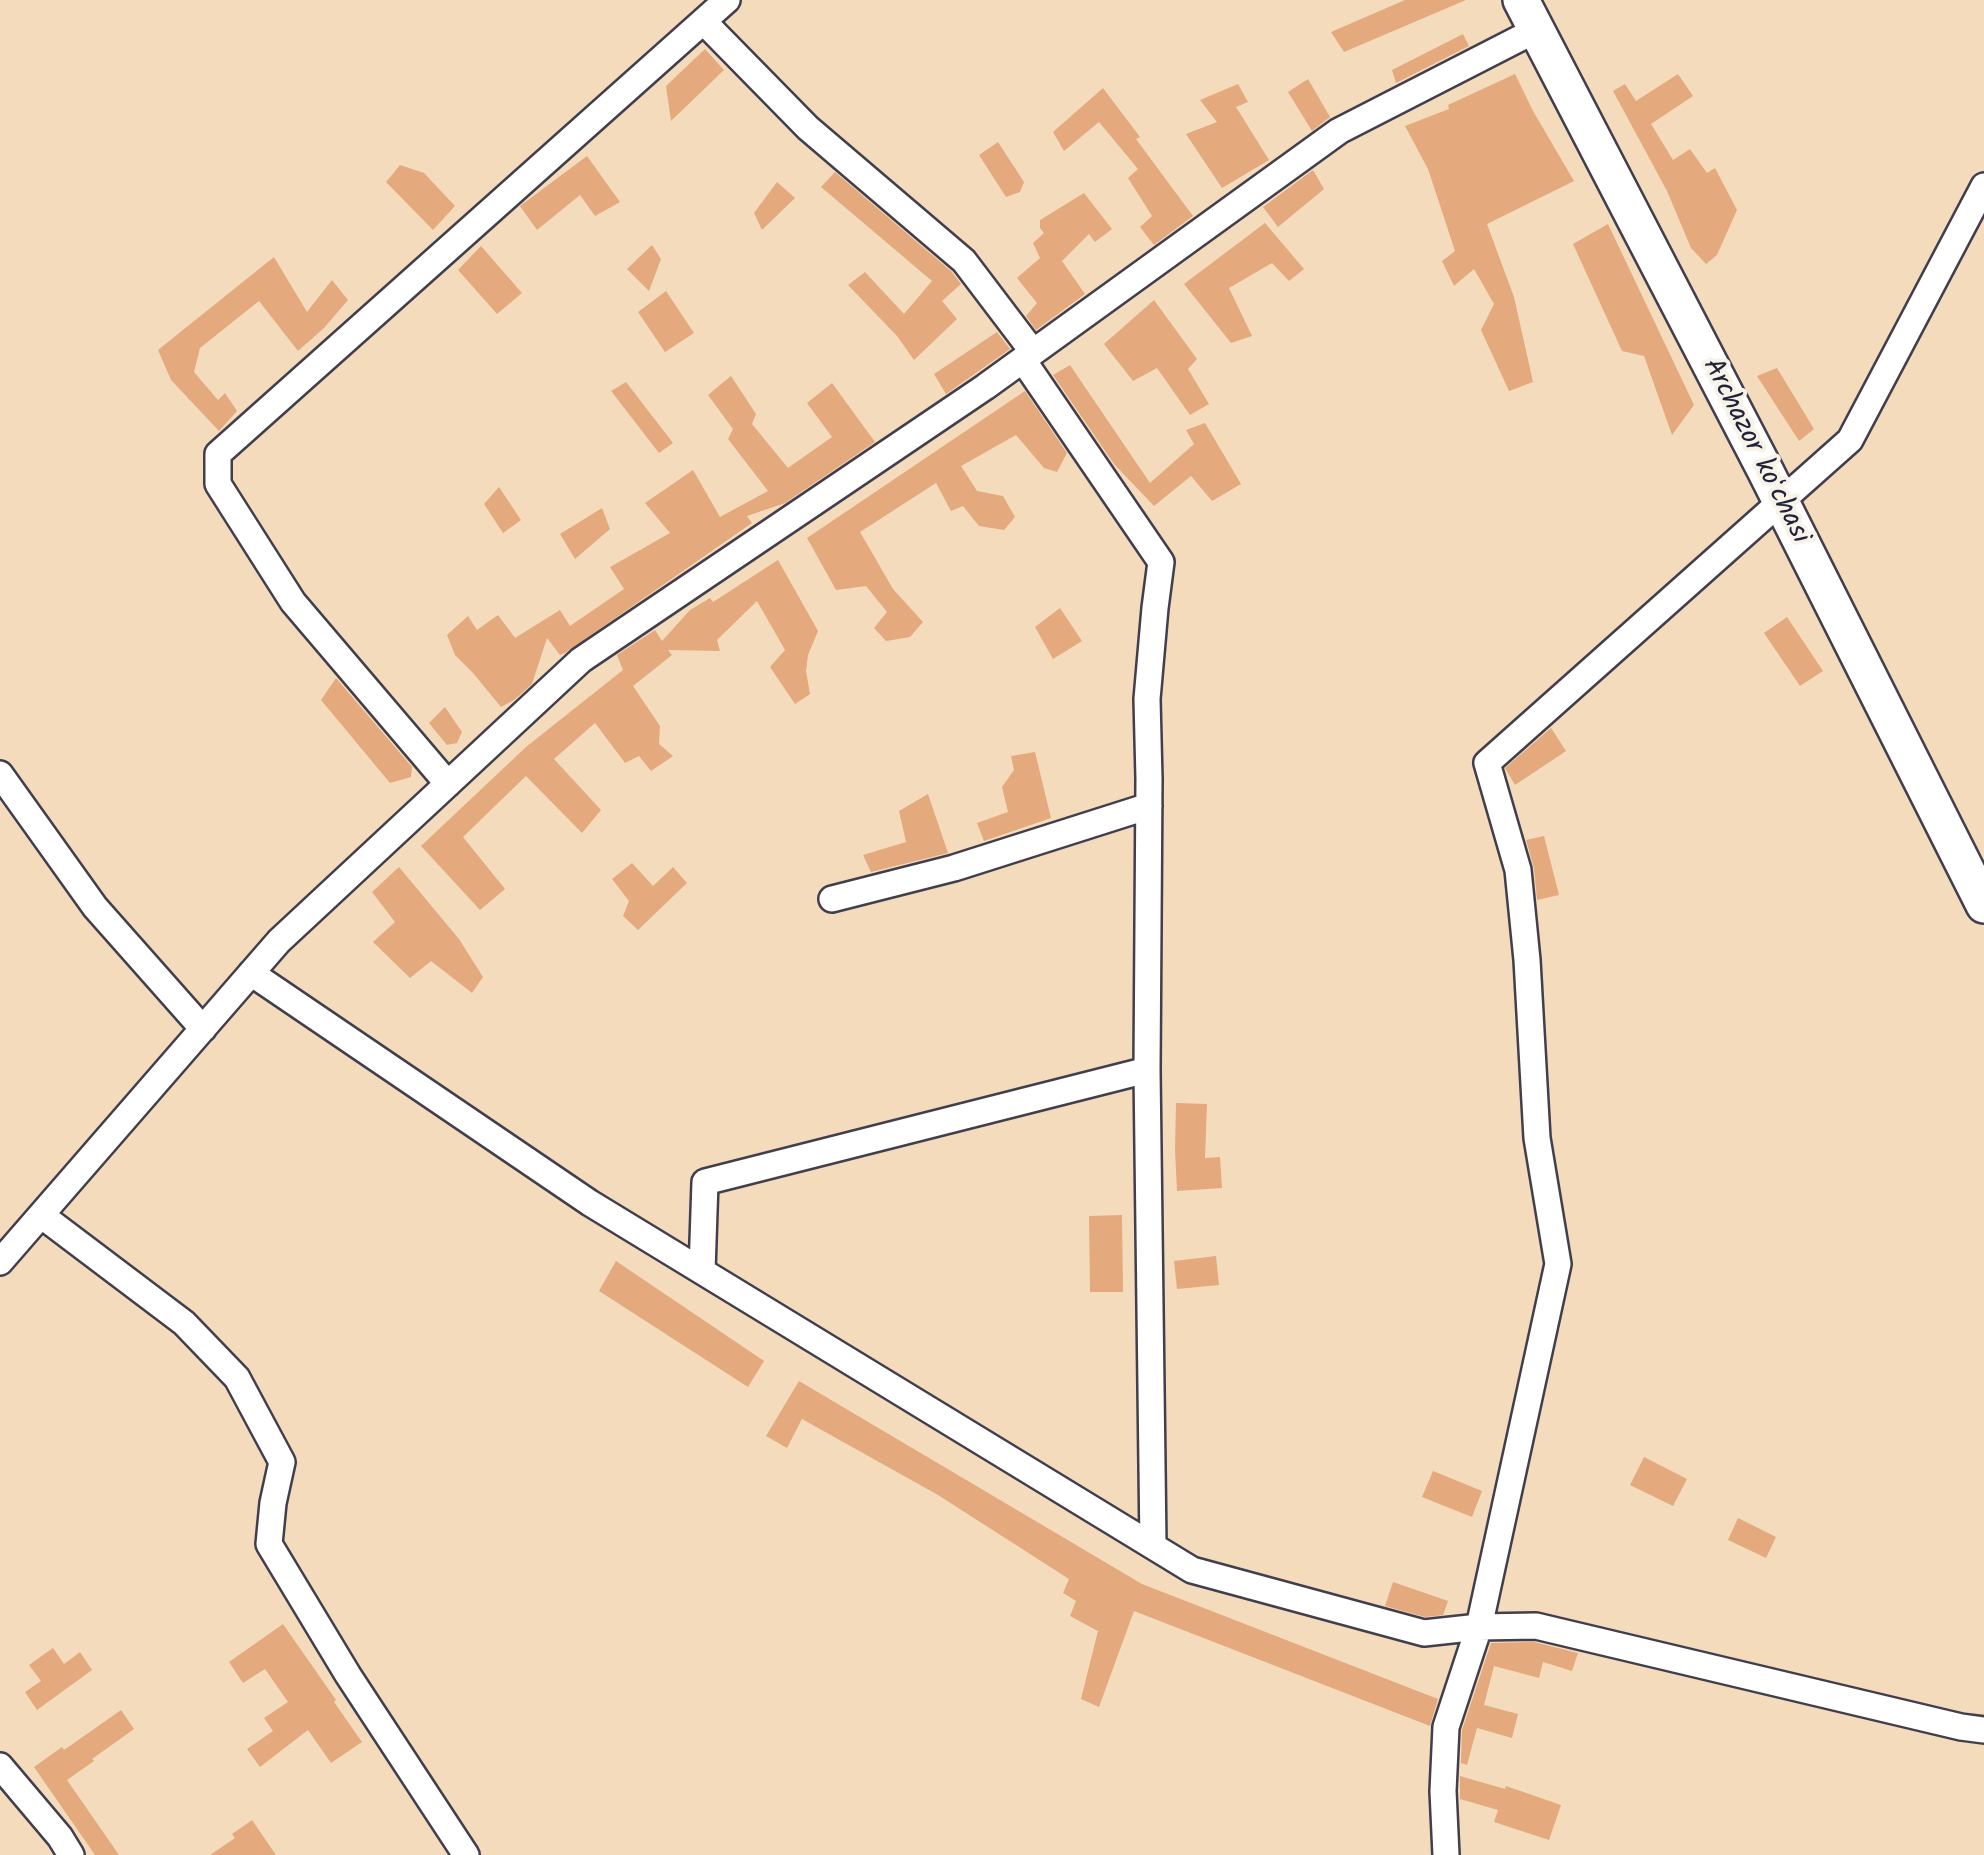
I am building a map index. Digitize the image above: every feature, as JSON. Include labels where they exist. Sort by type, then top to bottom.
[{"type":"street","points":[[448,784],[292,602],[218,484],[218,454],[728,0]]},
{"type":"street","points":[[0,1262],[278,941],[580,660],[1028,356],[1339,131],[1528,15]]},
{"type":"street","name":"Archazor koʻchasi","points":[[1528,15],[1984,905]]},
{"type":"street","points":[[704,22],[808,128],[964,261],[1161,562],[1147,699],[1153,1546]]},
{"type":"street","points":[[1446,1855],[1446,1727],[1478,1627],[1558,1264],[1537,1138],[1518,870],[1487,762],[1850,440],[1984,186]]},
{"type":"street","points":[[0,774],[95,906],[202,1029]]},
{"type":"street","points":[[832,899],[954,868],[1149,806]]},
{"type":"street","points":[[251,974],[590,1203],[1192,1570],[1424,1633],[1536,1626],[1984,1730]]},
{"type":"street","points":[[702,1271],[705,1182],[1147,1070]]},
{"type":"street","points":[[41,1215],[184,1322],[236,1378],[282,1462],[269,1544],[348,1675],[466,1855]]},
{"type":"street","points":[[0,1766],[71,1855]]},
{"type":"building","points":[[1405,0],[1466,0],[1344,52],[1331,32]]},
{"type":"building","points":[[1463,34],[1469,46],[1396,83],[1392,70]]},
{"type":"building","points":[[705,49],[724,70],[671,121],[666,86]]},
{"type":"building","points":[[1515,74],[1574,181],[1487,224],[1514,297],[1533,382],[1509,391],[1481,330],[1494,304],[1474,269],[1454,286],[1442,261],[1455,251],[1428,169],[1405,126],[1449,109],[1448,105]]},
{"type":"building","points":[[1678,74],[1693,96],[1651,124],[1673,160],[1690,149],[1707,173],[1715,168],[1737,210],[1717,255],[1706,264],[1691,248],[1667,191],[1613,91],[1625,84],[1636,101]]},
{"type":"building","points":[[1308,79],[1330,117],[1312,131],[1288,92]]},
{"type":"building","points":[[1238,84],[1248,102],[1236,107],[1269,160],[1222,188],[1186,134],[1217,122],[1200,100]]},
{"type":"building","points":[[1103,88],[1193,216],[1154,245],[1140,227],[1152,216],[1128,178],[1138,169],[1099,122],[1064,151],[1053,132]]},
{"type":"building","points":[[998,142],[1024,182],[1020,192],[1006,197],[979,155]]},
{"type":"building","points":[[587,156],[620,202],[595,216],[580,195],[537,230],[520,206]]},
{"type":"building","points":[[400,165],[424,173],[455,206],[433,230],[386,182]]},
{"type":"building","points":[[1313,170],[1324,189],[1278,227],[1263,207]]},
{"type":"building","points":[[835,172],[961,284],[942,301],[957,319],[914,360],[897,336],[848,285],[865,272],[904,314],[932,281],[821,187]]},
{"type":"building","points":[[777,182],[795,198],[762,230],[754,213]]},
{"type":"building","points":[[1084,193],[1112,229],[1095,242],[1089,234],[1062,261],[1085,294],[1036,330],[1026,316],[1037,303],[1017,278],[1040,258],[1033,243],[1044,233],[1040,220]]},
{"type":"building","points":[[1265,223],[1304,269],[1289,281],[1272,263],[1229,288],[1252,336],[1231,343],[1184,284]]},
{"type":"building","points":[[1608,224],[1694,405],[1672,435],[1644,356],[1622,351],[1573,244]]},
{"type":"building","points":[[652,245],[661,259],[649,291],[627,269]]},
{"type":"building","points":[[481,246],[522,293],[497,314],[458,270]]},
{"type":"building","points":[[274,257],[307,312],[332,280],[348,300],[298,351],[259,301],[200,348],[194,372],[218,400],[225,393],[237,411],[219,431],[171,380],[158,350]]},
{"type":"building","points":[[666,291],[694,333],[665,352],[638,312]]},
{"type":"building","points":[[1154,300],[1197,359],[1188,369],[1209,404],[1190,415],[1157,368],[1133,381],[1104,344]]},
{"type":"building","points":[[997,332],[1010,349],[946,394],[934,374]]},
{"type":"building","points":[[1070,365],[1150,483],[1194,444],[1186,430],[1205,423],[1241,484],[1212,501],[1191,476],[1154,506],[1114,464],[1053,375]]},
{"type":"building","points":[[1777,368],[1814,429],[1799,441],[1757,376]]},
{"type":"building","points":[[731,376],[756,414],[752,424],[788,468],[832,437],[807,403],[832,383],[875,442],[785,503],[747,516],[752,523],[565,653],[560,655],[547,638],[532,684],[501,707],[455,655],[447,635],[468,616],[477,630],[498,615],[515,638],[560,610],[570,626],[624,589],[610,567],[670,533],[645,503],[693,470],[720,517],[768,491],[728,439],[733,429],[708,395]]},
{"type":"building","points":[[626,382],[673,443],[659,453],[611,391]]},
{"type":"building","points":[[1025,391],[1067,453],[1057,472],[1044,468],[1016,435],[961,466],[977,491],[1003,496],[1015,517],[1004,530],[979,526],[963,506],[951,511],[936,483],[860,532],[893,589],[923,622],[910,637],[886,641],[874,628],[887,612],[866,586],[836,590],[807,538]]},
{"type":"building","points":[[499,487],[521,520],[503,533],[484,504]]},
{"type":"building","points":[[602,508],[610,529],[575,559],[560,534]]},
{"type":"building","points":[[778,560],[818,631],[808,655],[810,694],[795,704],[770,667],[785,650],[757,601],[717,640],[720,651],[668,650],[672,655],[633,686],[660,726],[659,744],[673,756],[651,771],[639,756],[625,763],[595,723],[554,759],[601,810],[582,833],[526,776],[463,837],[505,889],[480,910],[421,846],[526,747],[623,670],[617,655],[655,630],[662,641],[690,610],[710,598],[713,602]]},
{"type":"building","points":[[1060,608],[1082,641],[1053,659],[1035,627]]},
{"type":"building","points":[[1787,617],[1823,671],[1800,686],[1764,633]]},
{"type":"building","points":[[336,678],[412,767],[411,777],[390,783],[321,700]]},
{"type":"building","points":[[445,707],[462,732],[457,743],[447,745],[429,723]]},
{"type":"building","points":[[1551,728],[1566,751],[1515,785],[1505,768]]},
{"type":"building","points":[[1035,752],[1051,818],[984,841],[977,823],[1008,812],[1002,787],[1014,770],[1011,756]]},
{"type":"building","points":[[928,794],[948,853],[871,872],[863,855],[906,842],[899,811]]},
{"type":"building","points":[[1544,836],[1559,895],[1537,900],[1526,840]]},
{"type":"building","points":[[632,863],[653,886],[673,867],[687,883],[638,930],[623,916],[629,901],[612,879]]},
{"type":"building","points":[[399,867],[459,939],[483,977],[472,993],[431,961],[410,978],[373,942],[395,922],[372,892]]},
{"type":"building","points":[[1176,1103],[1207,1104],[1205,1158],[1220,1157],[1222,1188],[1177,1191]]},
{"type":"building","points":[[1122,1215],[1123,1292],[1090,1292],[1089,1216]]},
{"type":"building","points":[[1216,1256],[1219,1285],[1177,1289],[1174,1261]]},
{"type":"building","points":[[616,1261],[764,1361],[748,1387],[599,1291]]},
{"type":"building","points":[[799,1381],[1142,1584],[1438,1699],[1430,1726],[1134,1611],[1099,1707],[1081,1699],[1098,1631],[1070,1616],[1076,1601],[1063,1593],[1069,1579],[938,1495],[802,1419],[787,1448],[766,1436]]},
{"type":"building","points":[[1644,1457],[1687,1479],[1673,1506],[1630,1485]]},
{"type":"building","points":[[1433,1471],[1482,1491],[1472,1517],[1422,1497]]},
{"type":"building","points":[[1738,1518],[1776,1537],[1766,1558],[1728,1540]]},
{"type":"building","points":[[1393,1582],[1448,1601],[1443,1615],[1425,1617],[1385,1606]]},
{"type":"building","points":[[283,1624],[362,1742],[331,1763],[308,1730],[260,1767],[247,1749],[273,1731],[264,1718],[288,1702],[265,1669],[243,1683],[229,1662]]},
{"type":"building","points":[[1534,1642],[1578,1653],[1572,1671],[1543,1662],[1539,1678],[1494,1666],[1484,1705],[1518,1714],[1512,1738],[1477,1728],[1467,1765],[1461,1763],[1462,1730],[1491,1643]]},
{"type":"building","points":[[53,1648],[64,1664],[80,1652],[92,1670],[37,1710],[25,1692],[41,1681],[29,1665]]},
{"type":"building","points":[[121,1710],[134,1729],[67,1780],[119,1855],[95,1855],[34,1767]]},
{"type":"building","points":[[1460,1776],[1505,1789],[1506,1786],[1561,1805],[1549,1840],[1494,1822],[1498,1810],[1460,1799]]},
{"type":"building","points":[[252,1820],[276,1855],[210,1855],[235,1838],[232,1834]]}]
